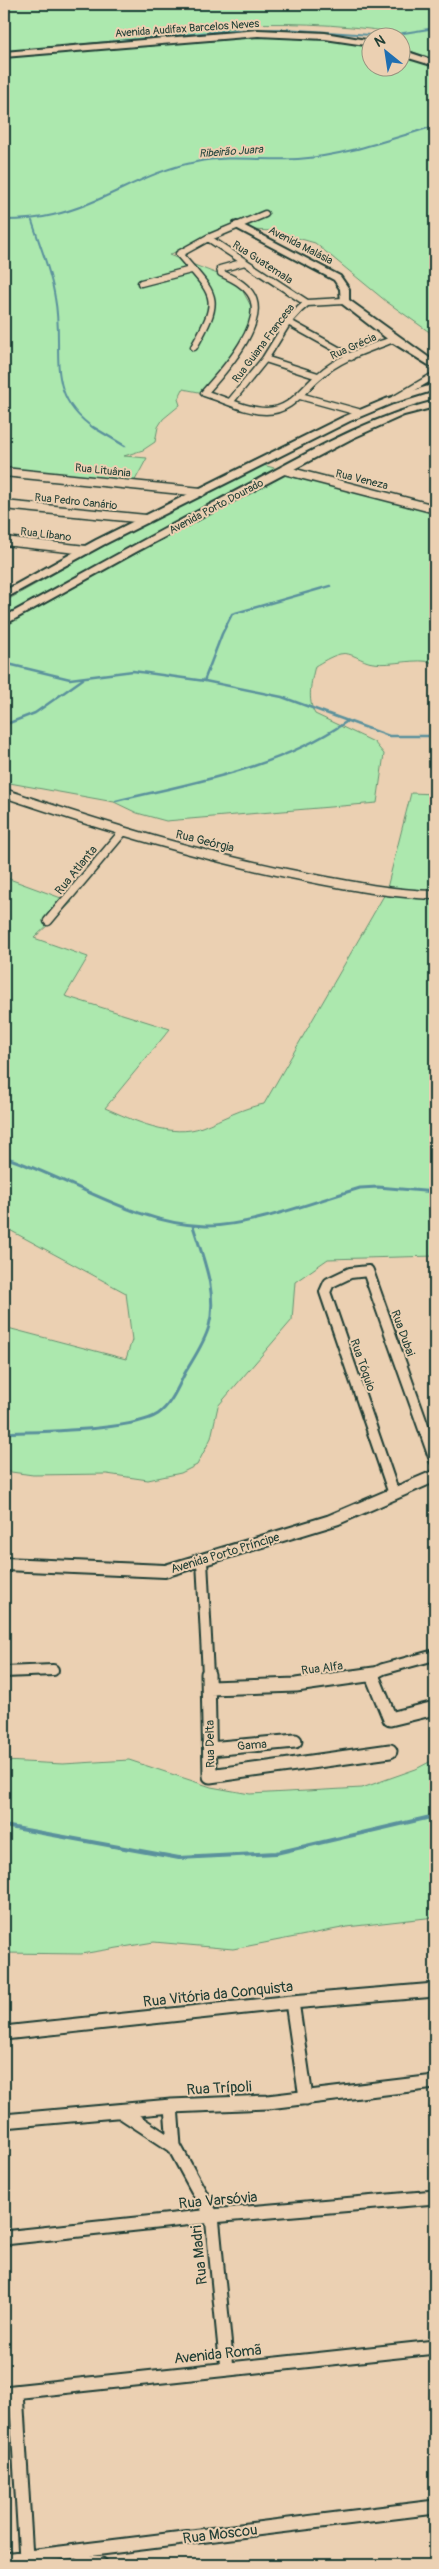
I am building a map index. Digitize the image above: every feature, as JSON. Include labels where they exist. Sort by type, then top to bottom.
[{"type":"street","name":"Avenida Audifax Barcelos Neves","points":[[4,55],[258,33],[325,36],[362,42]]},
{"type":"street","points":[[412,56],[435,64]]},
{"type":"street","points":[[194,347],[213,306],[208,291],[179,254],[208,238],[264,214]]},
{"type":"street","name":"Avenida Malásia","points":[[237,225],[337,278],[347,293],[344,301]]},
{"type":"street","name":"Rua Guatemala","points":[[208,238],[307,303]]},
{"type":"street","name":"Rua Grécia","points":[[245,262],[220,269],[221,273],[244,286],[253,299],[253,320],[226,370],[204,393],[266,411],[289,405],[318,376],[333,365],[394,339]]},
{"type":"street","points":[[141,283],[191,270]]},
{"type":"street","points":[[344,301],[394,339],[435,366]]},
{"type":"street","name":"Rua Guiana Francesa","points":[[231,401],[265,359],[288,322],[307,303],[344,301]]},
{"type":"street","points":[[288,322],[352,357]]},
{"type":"street","points":[[265,359],[318,376]]},
{"type":"street","points":[[393,400],[435,376]]},
{"type":"street","name":"Avenida Porto Dourado","points":[[4,596],[105,540],[358,412],[435,387]]},
{"type":"street","points":[[300,396],[358,412]]},
{"type":"street","name":"Avenida Porto Dourado","points":[[4,622],[132,550],[349,436],[400,414],[435,404]]},
{"type":"street","points":[[328,428],[349,436]]},
{"type":"street","name":"Rua Veneza","points":[[284,470],[435,509]]},
{"type":"street","name":"Rua Lituânia","points":[[4,472],[201,492]]},
{"type":"street","name":"Rua Pedro Canário","points":[[4,505],[146,519]]},
{"type":"street","points":[[105,540],[132,550]]},
{"type":"street","name":"Rua Líbano","points":[[4,541],[86,550]]},
{"type":"street","points":[[4,548],[17,542]]},
{"type":"street","name":"Rua Geórgia","points":[[4,792],[122,833],[278,873],[404,895],[435,895]]},
{"type":"street","name":"Rua Atlanta","points":[[48,921],[122,833]]},
{"type":"street","name":"Rua Dubai","points":[[368,1271],[435,1460]]},
{"type":"street","name":"Rua Tóquio","points":[[368,1271],[350,1273],[336,1279],[329,1283],[325,1292],[394,1494]]},
{"type":"street","name":"Avenida Porto Príncipe","points":[[4,1564],[165,1571],[333,1520],[435,1476]]},
{"type":"street","name":"Rua Delta","points":[[202,1561],[209,1688],[210,1776],[308,1764],[390,1751]]},
{"type":"street","name":"Rua Alfa","points":[[209,1688],[296,1685],[372,1675],[382,1669],[435,1656]]},
{"type":"street","points":[[4,1672],[53,1670]]},
{"type":"street","points":[[372,1675],[390,1720],[435,1708]]},
{"type":"street","name":"Gama","points":[[210,1749],[295,1741]]},
{"type":"street","name":"Rua Vitória da Conquista","points":[[4,2033],[292,2002],[435,1990]]},
{"type":"street","points":[[292,2002],[306,2098]]},
{"type":"street","name":"Rua Trípoli","points":[[4,2121],[122,2112],[171,2106],[306,2098],[435,2082]]},
{"type":"street","name":"Rua Madri","points":[[171,2106],[174,2146],[212,2216],[227,2369]]},
{"type":"street","name":"Rua Madri","points":[[122,2112],[174,2146]]},
{"type":"street","name":"Rua Varsóvia","points":[[4,2238],[212,2216],[435,2197]]},
{"type":"street","name":"Avenida Romã","points":[[10,2393],[435,2348]]},
{"type":"street","points":[[10,2393],[26,2558]]},
{"type":"street","name":"Rua Moscou","points":[[4,2560],[435,2507]]},
{"type":"street","points":[[80,2552],[101,2565]]},
{"type":"green space","points":[[4,4],[435,4],[435,60],[412,52],[412,28],[362,28],[331,25],[286,24],[219,25],[221,27],[237,29],[239,32],[4,54]]},
{"type":"green space","points":[[281,34],[362,44],[362,78],[412,78],[412,56],[435,65],[435,336],[387,302],[315,243],[273,231],[251,230],[235,223],[169,255],[225,277],[240,286],[252,308],[250,328],[236,347],[234,357],[204,393],[183,389],[178,399],[180,405],[163,419],[158,427],[155,442],[143,450],[124,456],[147,458],[133,484],[4,471],[4,58],[218,37]]},
{"type":"green space","points":[[263,465],[435,511],[435,663],[420,661],[381,664],[365,661],[344,653],[333,656],[315,666],[312,678],[310,697],[315,714],[374,742],[384,754],[377,803],[166,821],[137,813],[114,802],[4,782],[4,602],[126,533]]},
{"type":"green space","points":[[411,793],[435,794],[435,1256],[328,1259],[295,1282],[292,1320],[218,1406],[211,1438],[197,1465],[181,1473],[148,1480],[107,1474],[33,1475],[4,1471],[4,1327],[126,1359],[132,1340],[126,1293],[4,1227],[4,877],[72,902],[34,938],[88,957],[65,996],[170,1029],[105,1108],[153,1126],[178,1131],[190,1130],[248,1108],[264,1104],[386,892]]},
{"type":"green space","points":[[435,1759],[435,1917],[347,1927],[233,1949],[154,1942],[81,1954],[4,1953],[4,1761],[63,1764],[129,1760],[211,1787],[250,1794],[362,1788],[416,1769]]},
{"type":"waterway","points":[[4,52],[232,30],[285,29],[385,36],[435,28]]},
{"type":"waterway","name":"Ribeirão Juara","points":[[4,220],[41,217],[71,210],[177,166],[221,159],[298,159],[316,157],[367,146],[435,126]]},
{"type":"waterway","points":[[32,221],[53,288],[57,317],[59,369],[62,385],[68,401],[78,415],[95,429]]},
{"type":"waterway","points":[[93,427],[125,446]]},
{"type":"waterway","points":[[204,681],[222,634],[232,614],[330,586]]},
{"type":"waterway","points":[[4,663],[70,679],[133,671],[204,681]]},
{"type":"waterway","points":[[4,725],[35,713],[83,679]]},
{"type":"waterway","points":[[204,681],[282,697],[389,736],[435,736]]},
{"type":"waterway","points":[[116,801],[205,780],[264,763],[292,752],[346,722]]},
{"type":"waterway","points":[[4,1157],[128,1209],[179,1223],[205,1226],[262,1218],[360,1188],[378,1187],[435,1192]]},
{"type":"waterway","points":[[4,1433],[84,1429],[128,1424],[145,1420],[158,1414],[167,1406],[202,1344],[209,1326],[211,1314],[211,1288],[193,1226]]},
{"type":"waterway","points":[[4,1826],[179,1858],[276,1853],[435,1816]]}]
